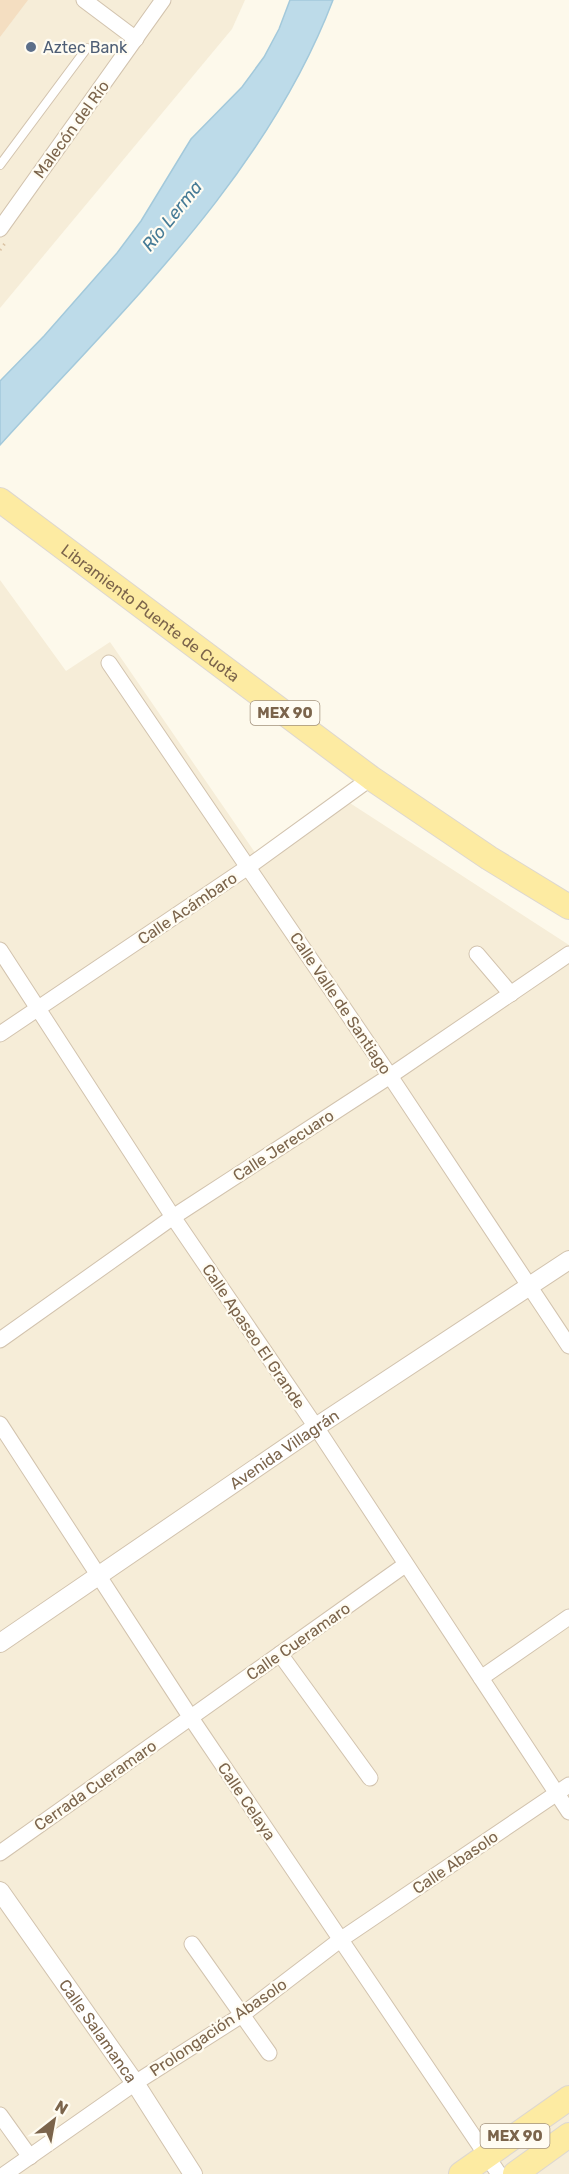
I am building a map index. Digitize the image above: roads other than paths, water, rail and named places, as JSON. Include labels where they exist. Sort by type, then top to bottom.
[{"type":"main road","name":"Libramiento Puente de Cuota","points":[[5,504],[371,778],[489,858],[569,907]]},
{"type":"main road","name":"MEX 90","points":[[461,2174],[493,2165],[560,2104]]},
{"type":"main road","points":[[560,2104],[569,2135]]},
{"type":"main road","name":"MEX 90","points":[[515,2174],[569,2135]]},
{"type":"street","points":[[84,0],[136,39]]},
{"type":"street","name":"Malecón del Río","points":[[0,227],[163,0]]},
{"type":"street","name":"Calle Valle de Santiago","points":[[109,663],[390,1076],[569,1346]]},
{"type":"street","name":"Calle Acámbaro","points":[[0,1034],[248,867],[371,778]]},
{"type":"street","name":"Calle Apaseo El Grande","points":[[0,950],[173,1217],[316,1427],[405,1565],[482,1678],[563,1789],[569,1812]]},
{"type":"street","points":[[477,954],[511,993]]},
{"type":"street","name":"Calle Jerecuaro","points":[[0,1340],[173,1217],[390,1076],[569,954]]},
{"type":"street","name":"Avenida Villagrán","points":[[0,1643],[316,1427],[569,1260]]},
{"type":"street","name":"Calle Celaya","points":[[0,1424],[191,1718],[493,2165]]},
{"type":"street","name":"Calle Cueramaro","points":[[191,1718],[405,1565]]},
{"type":"street","points":[[482,1678],[569,1617]]},
{"type":"street","points":[[280,1654],[370,1778]]},
{"type":"street","name":"Cerrada Cueramaro","points":[[0,1853],[191,1718]]},
{"type":"street","name":"Calle Abasolo","points":[[340,1940],[563,1789]]},
{"type":"street","name":"Calle Salamanca","points":[[0,1891],[135,2083],[193,2174]]},
{"type":"street","name":"Prolongación Abasolo","points":[[5,2174],[135,2083],[242,2015],[340,1940]]},
{"type":"street","points":[[192,1944],[269,2053]]},
{"type":"street","points":[[0,2115],[30,2157]]},
{"type":"lane","points":[[0,165],[87,48]]},
{"type":"water","name":"Río Lerma","points":[[290,0],[333,0],[305,64],[270,125],[231,182],[188,237],[0,445],[0,381],[44,336],[117,253],[141,221],[191,139],[242,87],[264,57],[279,29]]},
{"type":"place","name":"Aztec Bank","points":[[31,47]]}]
